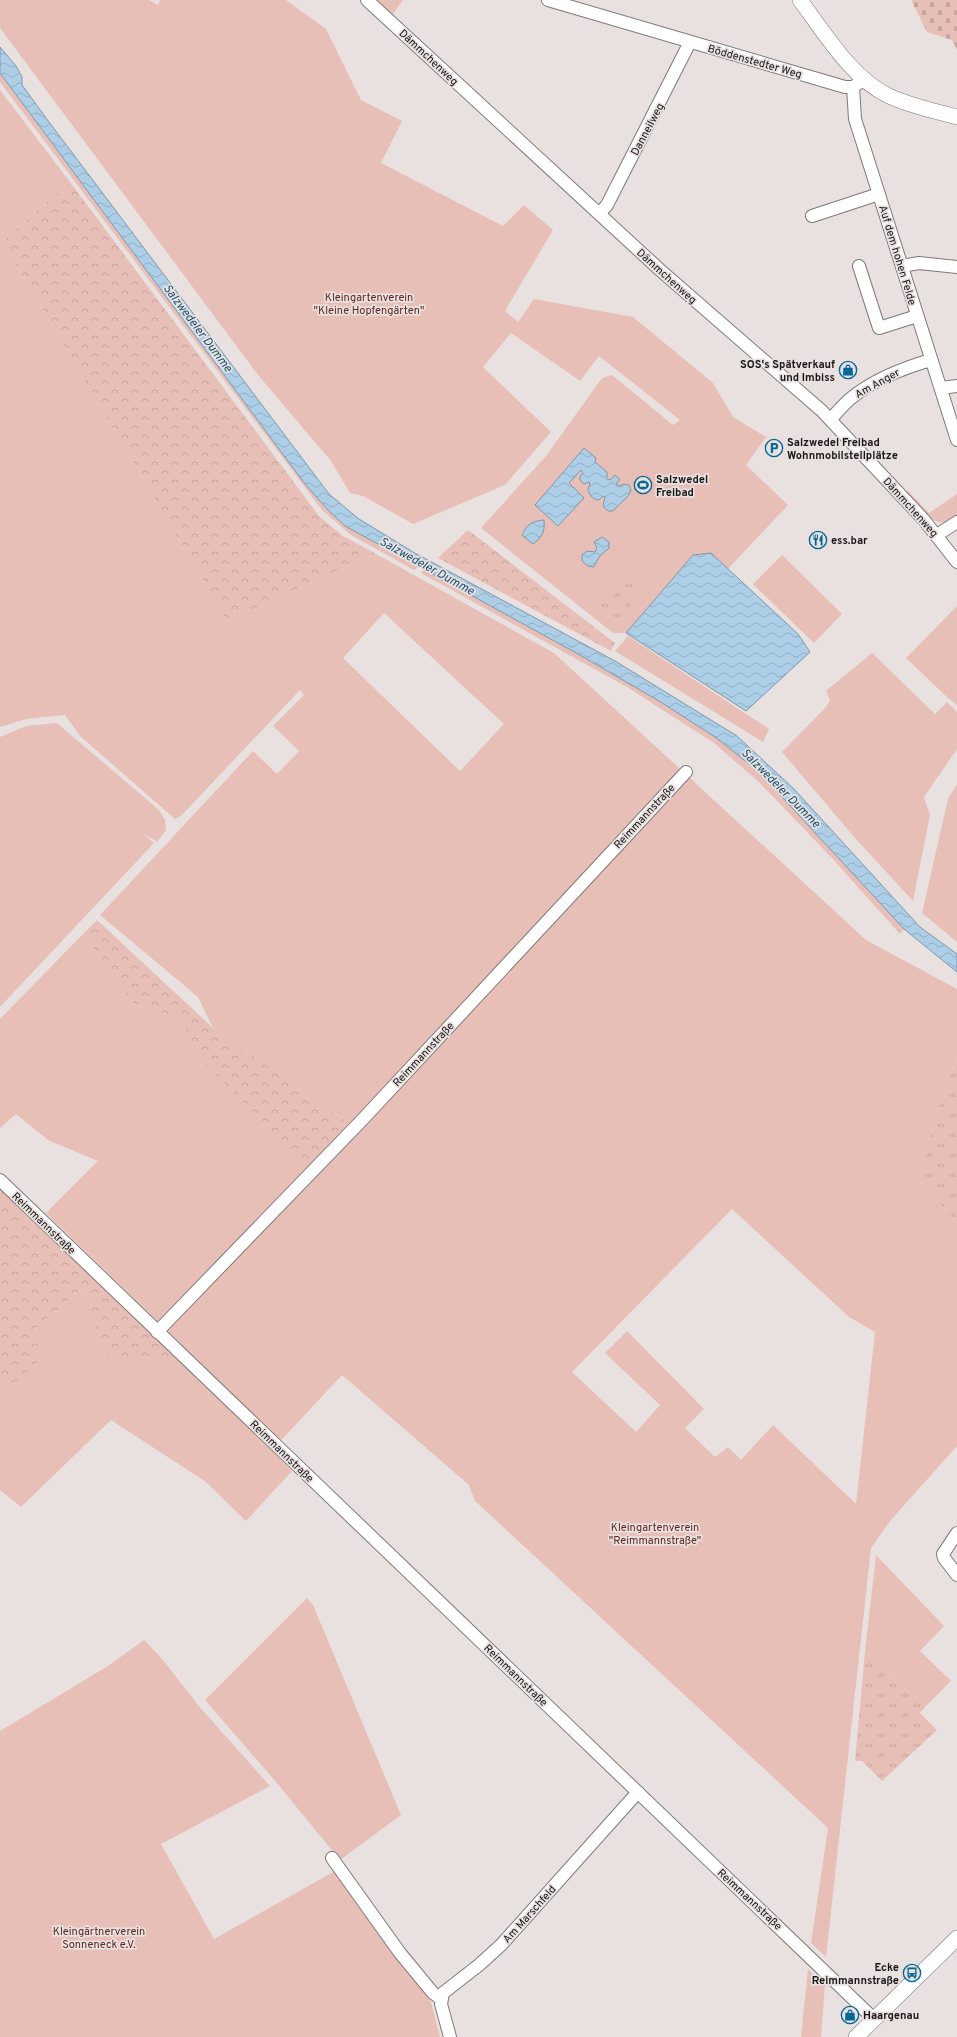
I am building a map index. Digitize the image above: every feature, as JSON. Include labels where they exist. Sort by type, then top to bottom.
[{"type":"street","name":"Dämmchenweg","points":[[367,0],[665,275],[831,419],[937,535],[957,562]]},
{"type":"street","name":"Böddenstedter Weg","points":[[548,0],[830,83],[858,83],[890,96],[957,117]]},
{"type":"street","points":[[800,0],[858,83]]},
{"type":"street","name":"Danneilweg","points":[[599,214],[607,205],[687,51],[690,42]]},
{"type":"street","name":"Auf dem hohen Felde","points":[[858,83],[855,119],[957,440]]},
{"type":"street","name":"Auf dem hohen Felde","points":[[812,216],[879,194]]},
{"type":"street","points":[[902,266],[919,263],[957,267]]},
{"type":"street","name":"Auf dem hohen Felde","points":[[859,266],[879,328],[917,316]]},
{"type":"street","name":"Am Anger","points":[[831,419],[849,400],[872,384],[902,369],[931,360]]},
{"type":"street","points":[[941,388],[957,386]]},
{"type":"street","points":[[937,535],[957,522]]},
{"type":"street","name":"Reimmannstraße","points":[[157,1332],[363,1119],[686,772]]},
{"type":"street","name":"Reimmannstraße","points":[[0,1180],[874,2019]]},
{"type":"street","points":[[957,1533],[943,1554],[944,1558],[957,1575]]},
{"type":"street","name":"Am Marschfeld","points":[[441,1999],[447,1989],[479,1965],[506,1939],[638,1792]]},
{"type":"street","points":[[332,1858],[400,1952],[433,1993],[441,1999],[440,2004],[450,2037]]},
{"type":"street","points":[[856,2037],[957,1938]]},
{"type":"green space","name":"Kleingartenverein \"Kleine Hopfengärten\"","points":[[0,0],[149,0],[158,5],[160,0],[286,0],[326,29],[361,100],[402,121],[381,163],[503,226],[524,205],[553,230],[505,311],[518,322],[534,299],[633,317],[713,383],[733,417],[766,437],[746,465],[788,505],[728,569],[711,553],[693,555],[626,633],[613,633],[481,528],[546,456],[602,378],[612,375],[673,425],[680,420],[599,356],[580,381],[511,333],[483,367],[551,432],[505,485],[413,524],[363,496],[350,493],[331,461],[258,375],[0,28]]},
{"type":"green space","points":[[373,0],[403,0],[391,17]]},
{"type":"green space","points":[[911,0],[957,0],[957,50],[952,40],[927,32]]},
{"type":"green space","points":[[0,73],[305,484],[376,544],[418,567],[414,570],[351,535],[322,510],[0,82]]},
{"type":"green space","name":"Kleingartenverein \"Reimmannstraße\"","points":[[0,90],[70,182],[2,241],[227,621],[376,554],[554,653],[866,940],[957,989],[957,1058],[942,1093],[917,1178],[957,1223],[957,1446],[890,1521],[871,1548],[826,1957],[811,1943],[828,1828],[475,1501],[469,1485],[342,1375],[272,1450],[292,1471],[246,1521],[206,1482],[111,1420],[21,1507],[0,1490],[0,1379],[14,1384],[34,1330],[84,1287],[94,1324],[173,1353],[181,1344],[46,1213],[98,1161],[48,1140],[16,1114],[0,1128],[0,1019],[83,934],[134,1005],[185,1019],[356,1128],[213,1028],[198,997],[100,915],[253,751],[277,774],[299,751],[273,726],[304,695],[300,690],[181,816],[175,819],[80,736],[65,715],[26,719],[0,727]],"holes":[[[384,613],[504,724],[460,771],[343,658]],[[732,1209],[849,1317],[875,1332],[856,1504],[773,1425],[741,1460],[728,1447],[715,1457],[685,1428],[704,1409],[627,1331],[605,1353],[660,1405],[636,1432],[572,1372]]]},
{"type":"green space","points":[[70,182],[319,516],[343,536],[376,554],[227,621],[2,241]]},
{"type":"green space","points":[[908,491],[929,513],[957,494],[957,519],[949,522],[934,520],[922,511],[905,493]]},
{"type":"green space","points":[[468,530],[615,643],[611,651],[438,558]]},
{"type":"green space","points":[[782,555],[842,614],[814,643],[753,584]]},
{"type":"green space","points":[[627,568],[647,583],[618,622],[598,607]]},
{"type":"green space","points":[[424,569],[578,654],[659,701],[715,737],[758,771],[904,929],[900,934],[831,857],[759,782],[714,743],[627,687],[421,573]]},
{"type":"green space","points":[[957,606],[957,705],[906,658]]},
{"type":"green space","points":[[628,636],[769,729],[763,742],[615,651]]},
{"type":"green space","points":[[872,653],[935,714],[947,702],[957,712],[957,749],[924,797],[930,815],[913,901],[854,837],[782,752],[826,707],[830,700],[826,691]]},
{"type":"green space","points":[[57,723],[159,810],[165,820],[166,830],[157,842],[143,833],[154,843],[0,1007],[0,737],[26,726]]},
{"type":"green space","points":[[957,784],[957,942],[922,913],[948,799]]},
{"type":"green space","points":[[97,920],[213,1028],[356,1128],[313,1172],[188,1047],[185,1019],[134,1005],[83,934]]},
{"type":"green space","points":[[957,1058],[957,1223],[917,1178],[942,1093]]},
{"type":"green space","points":[[0,1187],[173,1353],[160,1362],[108,1356],[93,1321],[84,1287],[34,1330],[41,1360],[14,1384],[0,1379]]},
{"type":"green space","points":[[876,1555],[944,1626],[920,1651],[951,1681],[925,1707],[865,1651]]},
{"type":"green space","points":[[307,1598],[313,1605],[401,1815],[340,1860],[276,1782],[205,1700]]},
{"type":"green space","name":"Kleingärtnerverein Sonneneck e.V.","points":[[144,1640],[163,1660],[198,1705],[270,1786],[161,1844],[214,1939],[335,1871],[431,2002],[440,2037],[0,2037],[0,1731],[108,1666]]},
{"type":"green space","points":[[865,1651],[925,1707],[920,1713],[937,1730],[882,1781],[862,1761],[855,1761]]},
{"type":"green space","points":[[808,1969],[825,1985],[821,2037],[801,2037]]},
{"type":"water","name":"Salzwedeler Dumme","points":[[0,47],[16,66],[22,77],[22,85],[46,118],[329,494],[359,519],[413,552],[615,661],[737,736],[794,789],[920,927],[957,954],[957,972],[904,929],[758,771],[715,737],[659,701],[578,654],[345,526],[328,510],[305,484],[0,73]]},
{"type":"water","points":[[584,448],[596,458],[595,462],[607,472],[607,479],[610,480],[615,475],[620,479],[616,484],[619,486],[624,484],[629,485],[631,490],[629,495],[613,511],[608,511],[603,506],[605,497],[603,496],[599,500],[593,498],[588,490],[590,485],[589,482],[584,484],[580,480],[580,476],[583,473],[581,470],[569,483],[584,498],[558,526],[535,505]]},
{"type":"water","points":[[544,520],[542,534],[533,544],[522,535],[530,524],[536,521]]},
{"type":"water","points":[[602,537],[609,542],[609,548],[599,557],[594,567],[588,566],[582,561],[582,555],[587,551],[595,552],[597,548],[594,542]]},
{"type":"water","points":[[711,553],[798,634],[810,652],[746,711],[626,633],[693,555]]},
{"type":"place","name":"SOS's Spätverkauf und Imbiss","points":[[848,370]]},
{"type":"place","name":"Salzwedel Freibad Wohnmobilstellplätze","points":[[774,448]]},
{"type":"place","name":"Salzwedel Freibad","points":[[643,485]]},
{"type":"place","name":"ess.bar","points":[[818,540]]},
{"type":"place","name":"Ecke Reimmannstraße","points":[[912,1973]]},
{"type":"place","name":"Haargenau","points":[[850,2015]]}]
